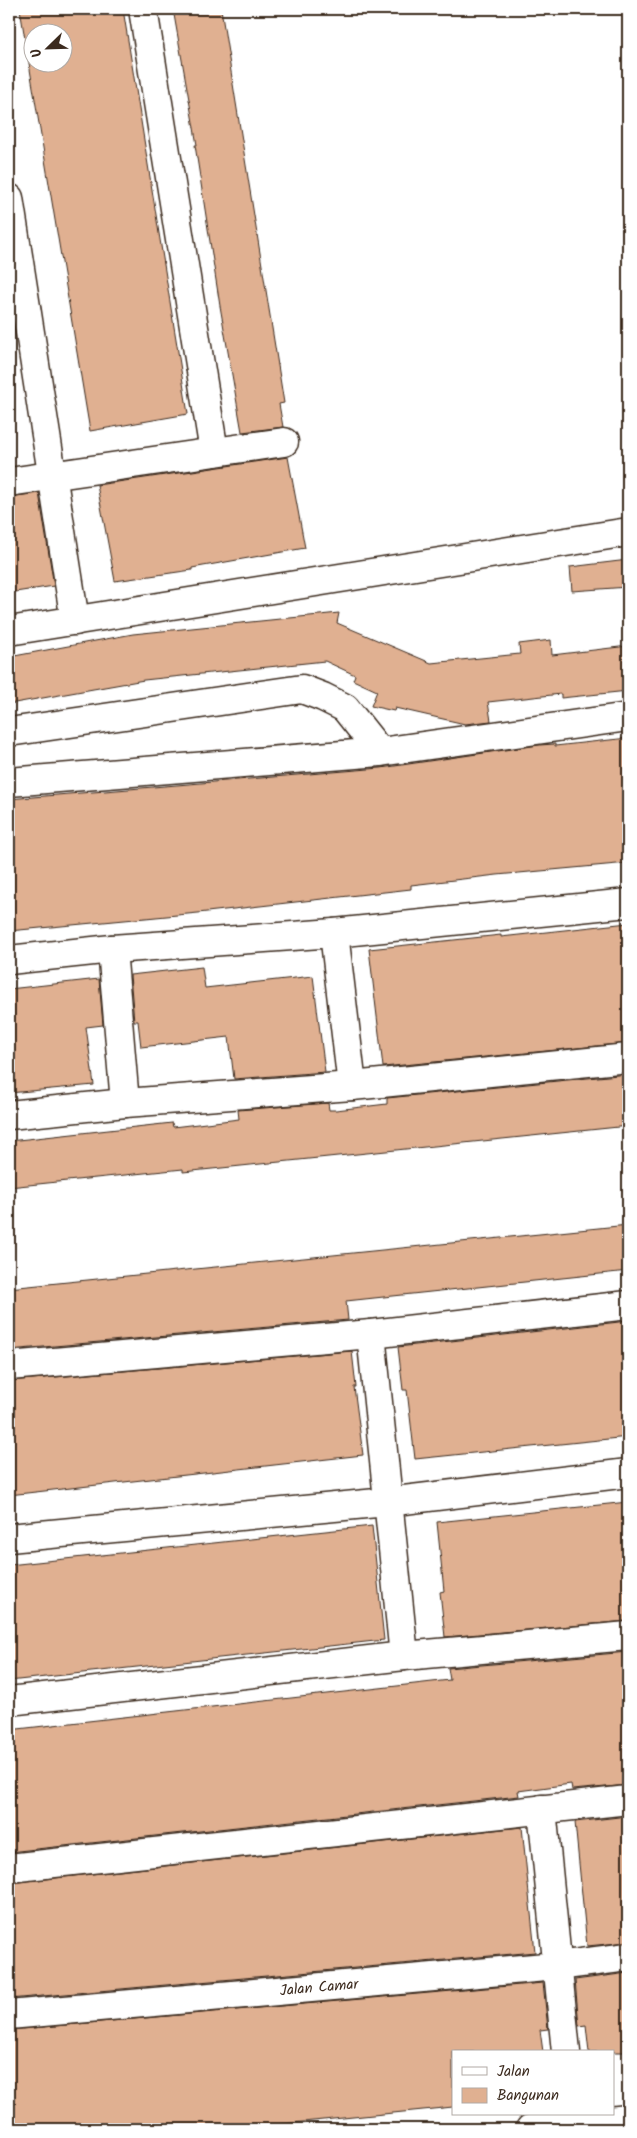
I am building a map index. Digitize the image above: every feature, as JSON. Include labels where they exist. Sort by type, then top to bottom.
[{"type":"street","points":[[142,9],[214,452]]},
{"type":"street","points":[[9,198],[76,621]]},
{"type":"street","points":[[9,482],[284,442]]},
{"type":"street","points":[[9,631],[628,532]]},
{"type":"street","points":[[9,732],[302,689],[345,708],[380,752]]},
{"type":"street","points":[[9,782],[380,752],[628,717]]},
{"type":"street","points":[[9,960],[112,949],[334,932],[628,903]]},
{"type":"street","points":[[334,932],[352,1086]]},
{"type":"street","points":[[112,949],[125,1103]]},
{"type":"street","points":[[9,1115],[125,1103],[352,1086],[628,1058]]},
{"type":"street","points":[[9,1366],[371,1334],[628,1305]]},
{"type":"street","points":[[371,1334],[404,1656]]},
{"type":"street","points":[[9,1538],[388,1502],[628,1474]]},
{"type":"street","points":[[9,1701],[404,1656],[628,1636]]},
{"type":"street","points":[[9,1868],[628,1800]]},
{"type":"street","points":[[542,1809],[566,2050]]},
{"type":"street","name":"Jalan Camar","points":[[9,2015],[628,1958]]},
{"type":"street","points":[[530,2129],[573,2123],[628,2119]]},
{"type":"building","points":[[20,9],[123,9],[188,414],[90,431],[30,72],[72,72],[72,22],[22,22]]},
{"type":"building","points":[[173,9],[221,9],[284,403],[279,404],[283,427],[242,432],[220,306],[195,145],[197,145]]},
{"type":"building","points":[[288,457],[305,548],[192,568],[192,570],[115,581],[97,485]]},
{"type":"building","points":[[39,493],[54,586],[9,593],[9,497]]},
{"type":"building","points":[[628,560],[628,587],[572,591],[570,567]]},
{"type":"building","points":[[339,613],[337,623],[431,663],[520,654],[519,644],[551,640],[552,655],[628,646],[628,691],[561,698],[561,694],[488,702],[491,721],[465,724],[395,708],[394,711],[371,706],[377,691],[353,680],[355,675],[325,661],[144,680],[9,704],[9,657],[133,634]]},
{"type":"building","points":[[628,738],[628,863],[411,885],[411,889],[198,913],[9,931],[9,799],[381,768],[539,745],[555,744],[555,746]]},
{"type":"building","points":[[628,923],[628,1043],[383,1067],[369,949]]},
{"type":"building","points":[[202,967],[205,988],[313,976],[325,1072],[234,1079],[229,1037],[141,1047],[138,1021],[134,1021],[130,975]]},
{"type":"building","points":[[99,979],[103,1025],[86,1027],[94,1085],[9,1093],[9,989]]},
{"type":"building","points":[[628,1074],[628,1126],[183,1172],[183,1169],[9,1187],[9,1141],[172,1123],[173,1127],[239,1119],[238,1110],[328,1103],[329,1110],[336,1110],[387,1104],[387,1098]]},
{"type":"building","points":[[628,1225],[628,1271],[346,1301],[348,1320],[9,1350],[9,1288]]},
{"type":"building","points":[[628,1321],[628,1437],[415,1459],[407,1390],[403,1390],[398,1347]]},
{"type":"building","points":[[352,1351],[356,1387],[354,1387],[363,1455],[9,1495],[9,1381]]},
{"type":"building","points":[[628,1502],[628,1621],[445,1637],[440,1592],[444,1591],[437,1522]]},
{"type":"building","points":[[372,1526],[384,1640],[9,1681],[9,1565]]},
{"type":"building","points":[[628,1652],[628,1785],[572,1790],[571,1784],[518,1791],[519,1796],[9,1852],[9,1730],[450,1680],[448,1668]]},
{"type":"building","points":[[628,1816],[628,1942],[587,1946],[575,1822]]},
{"type":"building","points":[[522,1827],[535,1952],[9,1999],[9,1883]]},
{"type":"building","points":[[628,1973],[628,2052],[589,2050],[586,2025],[579,2026],[575,1980]]},
{"type":"building","points":[[543,1983],[548,2029],[540,2030],[543,2050],[452,2050],[452,2107],[233,2129],[9,2129],[9,2030]]}]
